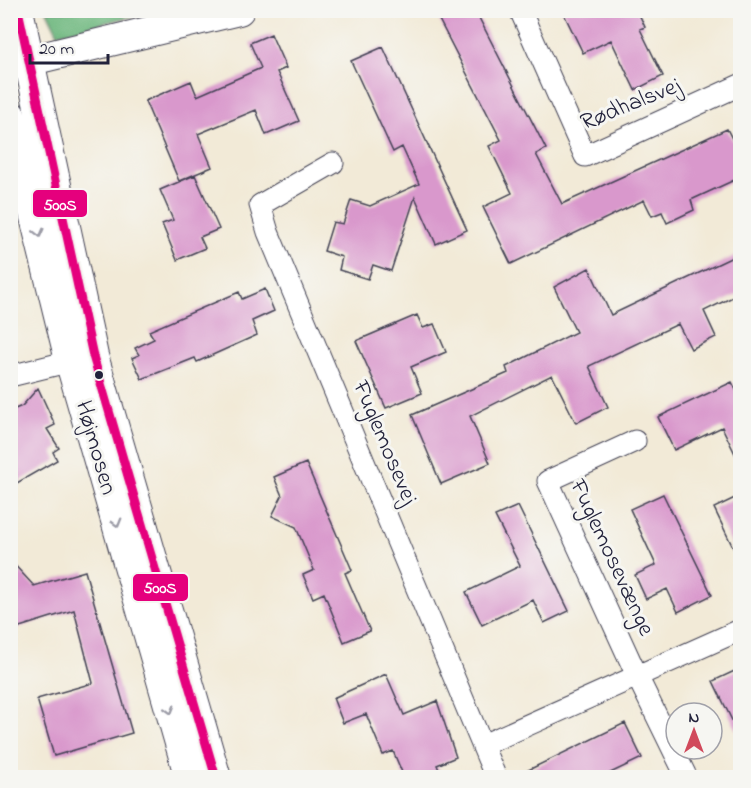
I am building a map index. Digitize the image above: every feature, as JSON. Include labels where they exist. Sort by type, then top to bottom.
[{"type":"street","name":"Højmosen","points":[[18,10],[20,63],[82,358],[189,777]]},
{"type":"street","points":[[20,63],[239,10]]},
{"type":"street","name":"Rødhalsvej","points":[[520,10],[585,156],[741,85]]},
{"type":"street","name":"Højmosen","points":[[10,115],[82,358],[216,777]]},
{"type":"street","name":"Fuglemosevej","points":[[333,163],[260,205],[272,243],[496,777]]},
{"type":"street","points":[[10,376],[82,358]]},
{"type":"street","name":"Fuglemosevænge","points":[[635,441],[548,481],[638,678],[687,777]]},
{"type":"street","name":"Fuglemosevænge","points":[[483,746],[741,630]]},
{"type":"green space","points":[[47,11],[154,11],[58,34]]},
{"type":"building","points":[[434,10],[475,10],[546,149],[536,154],[562,204],[727,129],[741,156],[741,177],[691,200],[694,210],[667,223],[662,212],[652,216],[644,200],[511,264],[483,207],[512,193],[489,146],[501,140]]},
{"type":"building","points":[[562,10],[637,10],[645,27],[640,29],[663,76],[635,90],[611,40],[583,53]]},
{"type":"building","points":[[271,34],[286,68],[277,72],[299,121],[266,135],[256,110],[198,134],[212,167],[179,181],[145,101],[191,81],[197,96],[261,68],[250,43]]},
{"type":"building","points":[[383,47],[467,230],[436,244],[415,197],[391,271],[373,265],[368,279],[339,270],[342,257],[324,251],[333,222],[343,224],[351,200],[370,206],[419,184],[402,147],[393,152],[351,61]]},
{"type":"building","points":[[195,175],[219,229],[200,237],[205,248],[177,260],[162,224],[173,220],[160,190]]},
{"type":"building","points":[[741,253],[741,293],[704,311],[716,337],[691,349],[678,324],[589,366],[608,407],[576,423],[552,375],[470,416],[490,463],[441,484],[412,415],[508,373],[506,367],[576,332],[554,287],[589,268],[611,315]]},
{"type":"building","points":[[265,289],[274,311],[252,321],[257,335],[197,362],[195,358],[142,379],[132,358],[139,355],[135,348],[154,339],[149,331],[239,292],[242,299]]},
{"type":"building","points":[[417,315],[423,328],[434,324],[446,352],[411,367],[422,393],[386,408],[356,341]]},
{"type":"building","points":[[732,382],[741,400],[741,466],[722,427],[674,450],[658,417]]},
{"type":"building","points":[[38,388],[55,425],[47,429],[59,448],[53,452],[57,460],[10,487],[10,411],[22,406]]},
{"type":"building","points":[[306,463],[352,570],[345,573],[370,631],[344,642],[324,593],[313,598],[303,575],[314,570],[296,527],[272,516],[282,496],[274,477]]},
{"type":"building","points":[[663,494],[712,595],[678,612],[667,589],[646,599],[635,575],[656,565],[630,509]]},
{"type":"building","points":[[741,495],[741,564],[714,508]]},
{"type":"building","points":[[518,506],[569,611],[544,623],[533,600],[482,625],[466,592],[520,566],[495,516]]},
{"type":"building","points":[[10,560],[34,586],[85,571],[132,733],[54,756],[37,699],[93,683],[74,610],[10,630]]},
{"type":"building","points":[[741,668],[741,739],[724,701],[713,681]]},
{"type":"building","points":[[386,674],[404,715],[437,701],[456,757],[437,765],[442,777],[404,777],[393,751],[383,755],[366,714],[343,723],[333,698]]},
{"type":"building","points":[[625,723],[642,758],[602,777],[514,777]]},
{"type":"transit line","name":"500S","points":[[18,10],[93,356],[216,778]]}]
